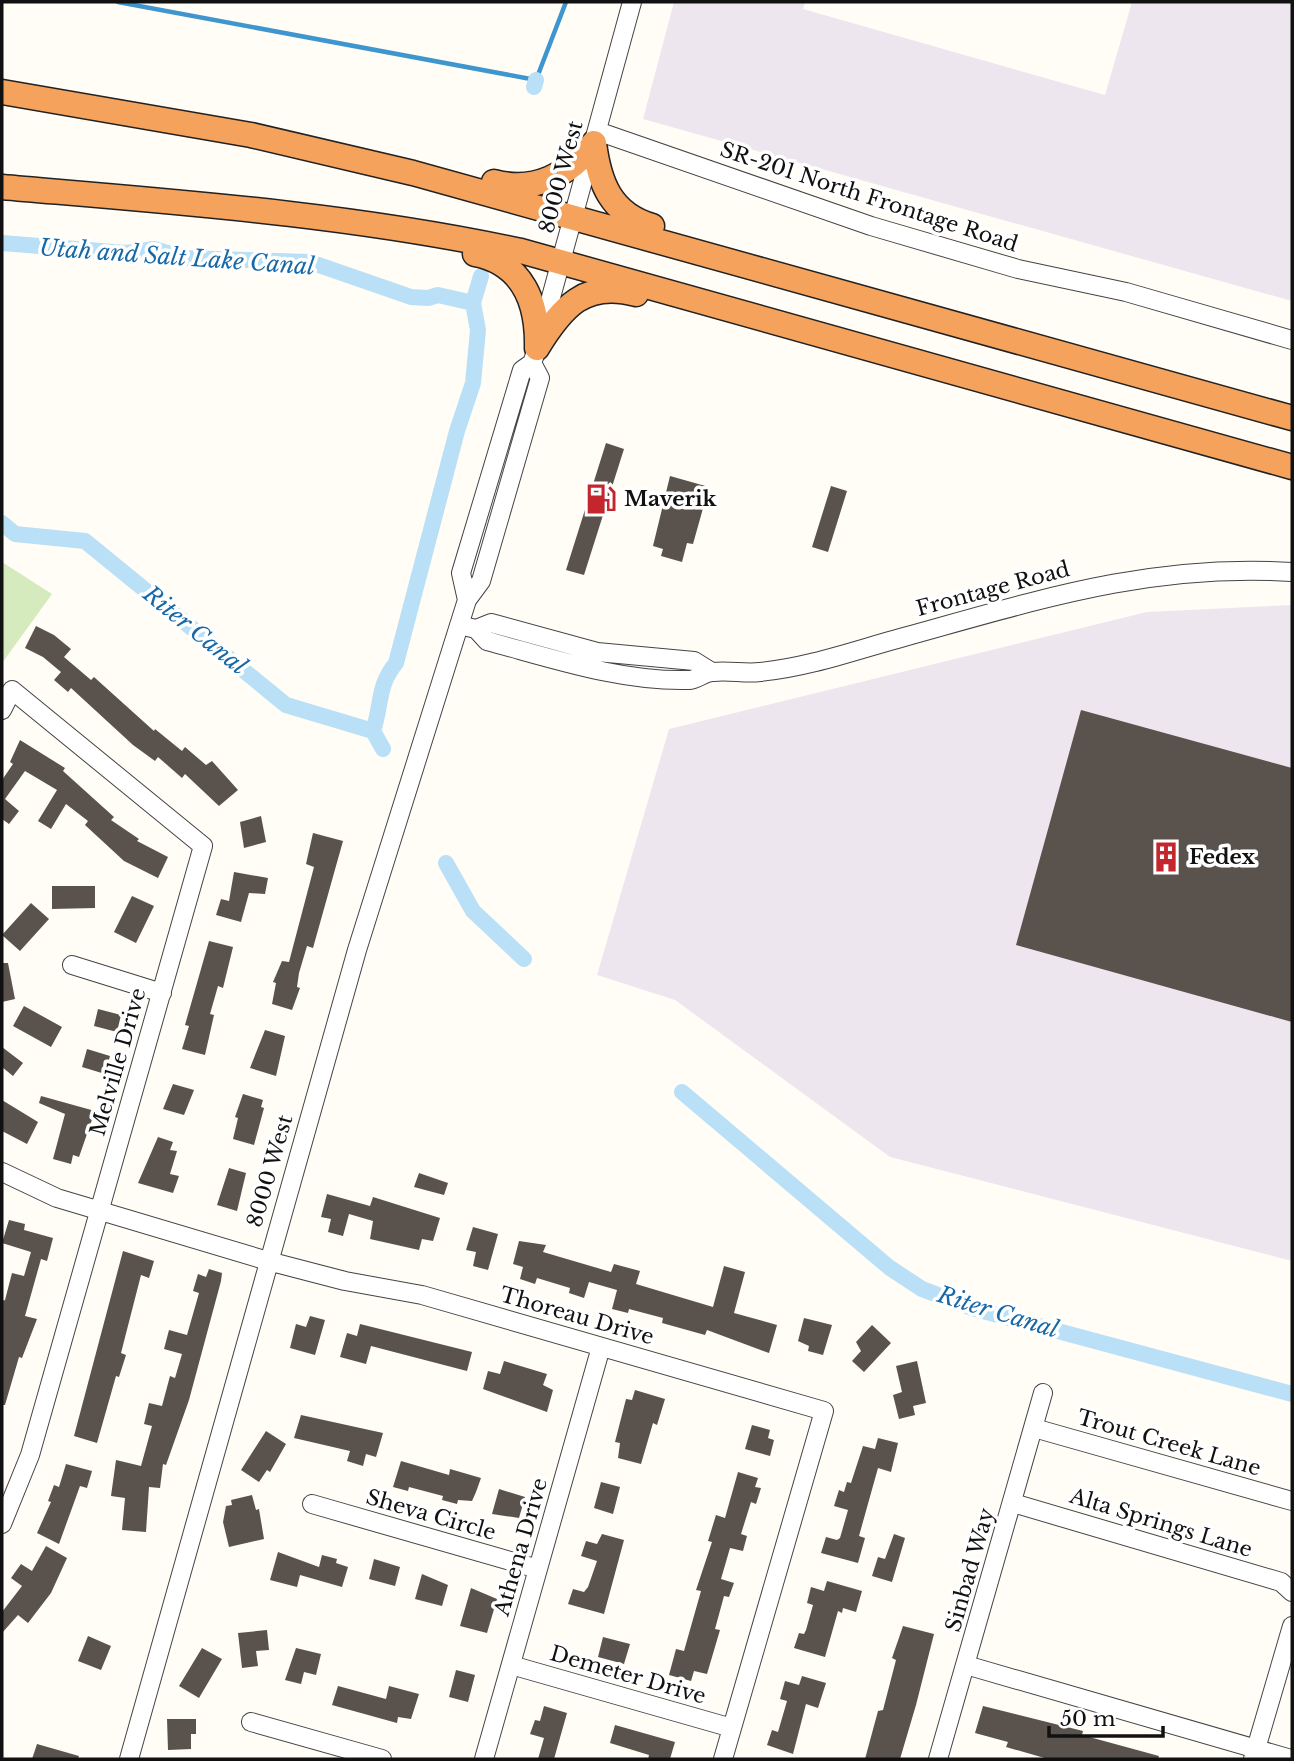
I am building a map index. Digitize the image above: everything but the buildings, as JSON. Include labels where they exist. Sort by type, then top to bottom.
[{"type":"highway","points":[[2,92],[251,135],[413,173],[1292,418]]},
{"type":"highway","points":[[251,135],[290,135],[328,140],[520,187],[557,176],[578,162],[596,137]]},
{"type":"highway","points":[[596,137],[602,184],[614,204],[629,216],[646,225],[787,265],[833,290]]},
{"type":"highway","points":[[2,187],[364,221],[466,239],[562,260],[1292,467]]},
{"type":"highway","points":[[181,202],[244,218],[374,235],[492,258],[517,275],[528,292],[536,317],[534,356]]},
{"type":"highway","points":[[534,356],[566,307],[586,295],[615,290],[816,344],[888,352]]},
{"type":"street","name":"8000 West","points":[[129,1759],[268,1261],[403,795],[467,627],[467,600],[481,581],[540,378],[534,356],[632,2]]},
{"type":"street","name":"SR-201 North Frontage Road","points":[[596,137],[885,230],[1018,269],[1126,292],[1292,340]]},
{"type":"street","name":"Frontage Road","points":[[467,627],[486,641],[633,675],[692,681],[710,671],[757,673],[826,660],[1067,592],[1123,580],[1200,571],[1292,572]]},
{"type":"street","name":"Melville Drive","points":[[2,710],[12,690],[203,846],[30,1455],[2,1524]]},
{"type":"street","points":[[72,965],[162,993]]},
{"type":"street","name":"Thoreau Drive","points":[[2,1172],[57,1198],[268,1261],[345,1281],[422,1295],[824,1411],[732,1728]]},
{"type":"street","name":"Athena Drive","points":[[484,1759],[601,1347]]},
{"type":"street","name":"Sinbad Way","points":[[938,1759],[1043,1393]]},
{"type":"street","name":"Trout Creek Lane","points":[[1034,1428],[1292,1501]]},
{"type":"street","name":"Alta Springs Lane","points":[[1013,1503],[1281,1583],[1292,1592]]},
{"type":"street","name":"Sheva Circle","points":[[312,1504],[538,1569]]},
{"type":"street","points":[[1254,1754],[1285,1678],[1292,1626]]},
{"type":"street","name":"Demeter Drive","points":[[511,1665],[732,1728]]},
{"type":"street","points":[[966,1665],[1254,1754],[1291,1759]]},
{"type":"street","points":[[251,1722],[382,1759]]},
{"type":"street","points":[[723,1759],[732,1728]]},
{"type":"shaded area","points":[[674,2],[805,2],[803,9],[1105,95],[1132,2],[1292,2],[1292,301],[643,119]]},
{"type":"shaded area","points":[[1292,605],[1292,1261],[890,1157],[675,1000],[597,975],[669,729],[1147,612]]},
{"type":"green space","points":[[2,562],[52,594],[2,663]]},
{"type":"waterway","points":[[118,2],[536,80],[566,2]]},
{"type":"waterway","points":[[534,87],[536,80]]},
{"type":"waterway","name":"Utah and Salt Lake Canal","points":[[2,243],[126,253],[154,249],[183,258],[310,262],[411,297],[428,298],[438,295],[473,303]]},
{"type":"waterway","points":[[373,731],[383,688],[396,663],[457,431],[473,383],[478,330],[473,303],[481,276]]},
{"type":"waterway","name":"Riter Canal","points":[[2,523],[15,534],[85,541],[286,705],[373,731],[383,749]]},
{"type":"waterway","name":"Riter Canal","points":[[446,863],[473,911],[524,959]]},
{"type":"waterway","name":"Riter Canal","points":[[682,1092],[890,1268],[922,1289],[972,1308],[1292,1394]]},
{"type":"place","name":"Maverik","points":[[601,499]]},
{"type":"place","name":"Fedex","points":[[1166,857]]}]
